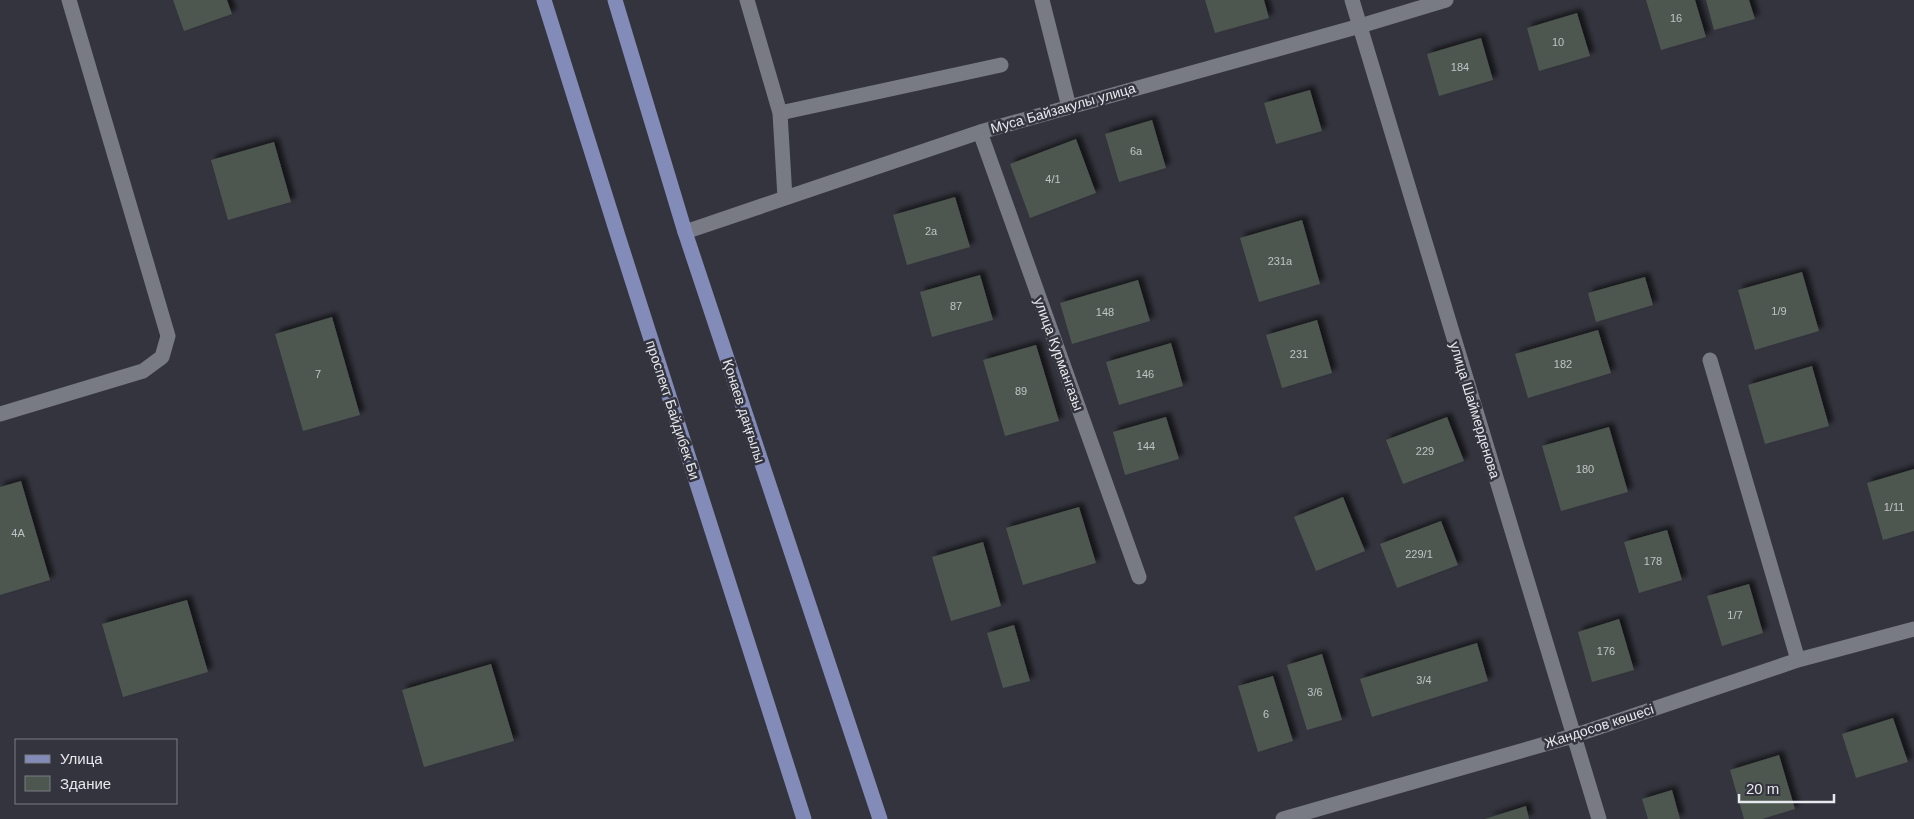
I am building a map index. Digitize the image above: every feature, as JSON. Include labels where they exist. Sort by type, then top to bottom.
[{"type":"main road","name":"проспект Байдибек Би","points":[[544,0],[804,819]]},
{"type":"main road","name":"Қонаев даңғылы","points":[[615,0],[685,232],[880,819]]},
{"type":"street","points":[[0,414],[143,371],[162,357],[168,336],[69,0]]},
{"type":"street","points":[[747,0],[780,113],[785,198]]},
{"type":"street","points":[[1042,0],[1069,107]]},
{"type":"street","name":"улица Шаймерденова","points":[[1352,0],[1599,819]]},
{"type":"street","name":"Муса Байзакулы улица","points":[[685,232],[980,132],[1360,26],[1446,0]]},
{"type":"street","points":[[780,113],[1001,65]]},
{"type":"street","name":"улица Курмангазы","points":[[980,132],[1139,577]]},
{"type":"street","points":[[1710,360],[1798,660]]},
{"type":"street","name":"Жандосов көшесі","points":[[1283,819],[1573,736],[1798,660],[1914,629]]},
{"type":"building","points":[[173,0],[227,0],[232,14],[184,31]]},
{"type":"building","points":[[1205,0],[1264,0],[1269,18],[1215,33]]},
{"type":"building","points":[[1646,0],[1695,0],[1706,37],[1661,50]]},
{"type":"building","points":[[1706,0],[1749,0],[1755,19],[1714,30]]},
{"type":"building","points":[[1577,13],[1590,56],[1539,71],[1527,28]]},
{"type":"building","points":[[1481,38],[1493,80],[1439,96],[1427,54]]},
{"type":"building","points":[[1310,90],[1322,131],[1276,144],[1264,103]]},
{"type":"building","points":[[1152,120],[1166,168],[1119,182],[1105,134]]},
{"type":"building","points":[[1076,139],[1096,193],[1030,218],[1010,164]]},
{"type":"building","points":[[274,142],[291,202],[228,220],[211,160]]},
{"type":"building","points":[[955,197],[970,247],[907,265],[893,215]]},
{"type":"building","points":[[1302,220],[1320,284],[1259,302],[1240,238]]},
{"type":"building","points":[[1802,272],[1819,331],[1755,350],[1738,290]]},
{"type":"building","points":[[980,275],[993,320],[932,337],[920,292]]},
{"type":"building","points":[[1645,277],[1653,305],[1596,322],[1588,293]]},
{"type":"building","points":[[1138,280],[1150,321],[1072,344],[1060,303]]},
{"type":"building","points":[[332,317],[360,415],[303,431],[275,334]]},
{"type":"building","points":[[1317,320],[1332,373],[1282,388],[1266,335]]},
{"type":"building","points":[[1598,330],[1611,373],[1528,398],[1515,354]]},
{"type":"building","points":[[1171,343],[1183,386],[1119,405],[1106,362]]},
{"type":"building","points":[[1036,345],[1059,421],[1005,436],[983,360]]},
{"type":"building","points":[[1812,366],[1829,426],[1765,444],[1748,385]]},
{"type":"building","points":[[1166,417],[1179,459],[1125,475],[1113,432]]},
{"type":"building","points":[[1447,417],[1464,461],[1403,484],[1386,440]]},
{"type":"building","points":[[1609,427],[1628,492],[1561,511],[1542,446]]},
{"type":"building","points":[[1914,469],[1914,531],[1883,540],[1867,483]]},
{"type":"building","points":[[21,481],[50,580],[0,595],[0,487]]},
{"type":"building","points":[[1343,497],[1365,551],[1316,571],[1294,517]]},
{"type":"building","points":[[1079,507],[1096,563],[1023,585],[1006,528]]},
{"type":"building","points":[[1441,521],[1458,565],[1397,588],[1380,544]]},
{"type":"building","points":[[1667,530],[1682,580],[1639,593],[1624,542]]},
{"type":"building","points":[[983,542],[1001,606],[951,621],[932,557]]},
{"type":"building","points":[[1749,584],[1763,633],[1722,646],[1707,596]]},
{"type":"building","points":[[187,600],[208,672],[123,697],[102,624]]},
{"type":"building","points":[[1619,619],[1634,670],[1592,682],[1578,632]]},
{"type":"building","points":[[1014,625],[1030,681],[1003,688],[987,633]]},
{"type":"building","points":[[1477,643],[1488,681],[1372,717],[1360,679]]},
{"type":"building","points":[[1322,654],[1342,720],[1307,730],[1287,665]]},
{"type":"building","points":[[491,664],[514,741],[424,767],[402,690]]},
{"type":"building","points":[[1273,676],[1293,741],[1258,752],[1238,686]]},
{"type":"building","points":[[1893,718],[1908,762],[1856,778],[1842,734]]},
{"type":"building","points":[[1779,755],[1795,809],[1762,819],[1744,819],[1730,770]]},
{"type":"building","points":[[1672,790],[1680,819],[1648,819],[1642,799]]},
{"type":"building","points":[[1526,806],[1529,819],[1485,819]]}]
